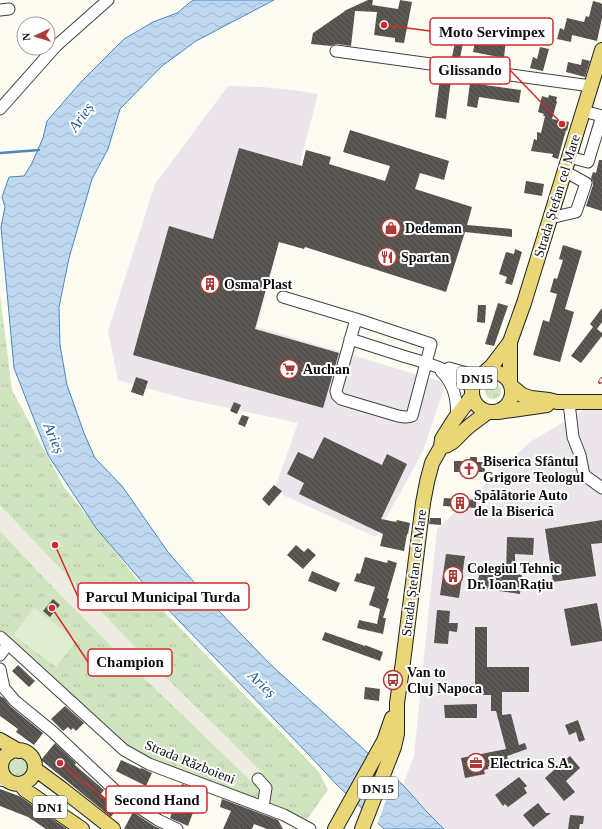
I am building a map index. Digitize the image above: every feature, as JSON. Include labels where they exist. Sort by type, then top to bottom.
[{"type":"main road","name":"Strada Ștefan cel Mare","points":[[362,829],[389,744],[403,662],[423,503],[432,463],[441,447],[442,439],[472,392],[473,384],[477,378],[491,367],[510,342],[524,303],[591,86],[600,67],[602,50]]},
{"type":"main road","name":"Strada Ștefan cel Mare","points":[[441,447],[455,441],[466,428],[491,412],[501,410],[507,406],[511,400],[510,342]]},
{"type":"main road","name":"DN15","points":[[484,373],[497,372],[503,375],[511,384]]},
{"type":"main road","points":[[511,384],[522,395],[531,398],[563,403]]},
{"type":"main road","name":"DN15","points":[[472,392],[477,406],[482,410],[491,412]]},
{"type":"main road","points":[[491,412],[551,404],[602,402]]},
{"type":"main road","name":"DN1","points":[[0,740],[29,755],[34,764],[35,769],[27,782],[10,782]]},
{"type":"main road","name":"Strada Ștefan cel Mare","points":[[335,829],[345,811],[389,744]]},
{"type":"main road","name":"DN1","points":[[19,751],[11,752],[1,762],[1,769],[6,779],[25,790],[82,829]]},
{"type":"main road","name":"DN1","points":[[35,769],[113,829]]},
{"type":"street","points":[[0,109],[56,46],[108,0]]},
{"type":"street","points":[[336,50],[591,86]]},
{"type":"street","points":[[569,157],[588,162],[602,116],[583,111]]},
{"type":"street","points":[[550,218],[576,212],[586,182],[564,171]]},
{"type":"street","points":[[284,297],[356,319],[431,344],[431,365],[412,416],[398,416],[341,399],[337,395],[336,391],[356,319]]},
{"type":"street","points":[[350,339],[431,365],[450,373],[466,382],[472,392]]},
{"type":"street","points":[[431,365],[446,366],[467,373],[484,373]]},
{"type":"street","points":[[431,365],[447,376],[451,384],[457,408],[456,418]]},
{"type":"street","points":[[563,403],[580,455],[584,475],[602,488]]},
{"type":"street","points":[[0,655],[4,640]]},
{"type":"street","name":"Strada Războieni","points":[[4,640],[124,750],[149,764],[284,815],[310,829]]},
{"type":"street","points":[[0,669],[4,688],[15,701],[53,732],[120,796],[158,820],[177,829]]},
{"type":"street","points":[[258,779],[266,788],[263,807]]},
{"type":"shaded area","points":[[228,86],[262,87],[318,94],[257,327],[446,383],[423,451],[376,537],[274,491],[298,423],[186,399],[118,380],[108,331],[155,184]]},
{"type":"shaded area","points":[[602,399],[602,829],[444,829],[403,785],[414,756],[437,529],[530,442]]},
{"type":"shaded area","points":[[0,505],[132,644],[263,773],[254,784],[121,656],[0,531]]},
{"type":"green space","points":[[0,294],[12,390],[64,487],[155,602],[319,772],[328,790],[307,819],[150,762],[127,748],[0,631]]},
{"type":"green space","points":[[490,383],[496,383],[501,388],[499,397],[496,399],[490,399],[485,394],[485,388]]},
{"type":"green space","points":[[34,608],[77,640],[56,667],[13,635]]},
{"type":"green space","points":[[18,758],[25,761],[28,768],[25,775],[18,778],[11,775],[8,768],[11,761]]},
{"type":"water","name":"Arieș","points":[[193,0],[274,0],[196,41],[162,66],[120,109],[108,149],[92,179],[69,258],[59,307],[60,345],[67,385],[84,433],[95,458],[122,486],[168,552],[218,610],[270,664],[403,785],[444,829],[384,829],[337,785],[149,590],[96,528],[48,455],[14,368],[1,227],[5,207],[2,197],[9,177],[24,176],[32,163],[43,138],[47,121],[80,83],[124,39],[153,22],[177,13]]},
{"type":"pier","points":[[385,766],[395,775],[377,825],[366,814]]},
{"type":"building","points":[[368,0],[373,0],[372,5],[398,9],[400,0],[412,2],[404,43],[395,42],[395,38],[374,35],[377,12],[355,11],[351,46],[337,44],[331,46],[311,44],[313,33],[344,11]]},
{"type":"building","points":[[593,1],[602,4],[602,18],[597,41],[572,35],[571,42],[557,39],[560,28],[564,30],[567,18],[584,22],[586,16],[589,17]]},
{"type":"building","points":[[500,29],[507,30],[504,58],[473,52],[477,32],[499,36]]},
{"type":"building","points":[[456,37],[464,38],[460,58],[452,57]]},
{"type":"building","points":[[540,47],[549,49],[543,71],[530,68],[533,57],[537,59]]},
{"type":"building","points":[[582,59],[590,61],[585,77],[566,72],[568,62],[581,65]]},
{"type":"building","points":[[440,78],[451,80],[446,119],[435,117]]},
{"type":"building","points":[[470,83],[521,90],[519,103],[479,97],[477,108],[467,106]]},
{"type":"building","points":[[549,95],[557,97],[552,119],[569,122],[558,159],[552,157],[553,154],[531,151],[534,139],[537,140],[537,132],[541,133],[545,116],[543,116],[544,114],[538,112],[542,96],[548,98]]},
{"type":"building","points":[[350,130],[449,161],[444,180],[420,173],[415,189],[472,207],[467,225],[512,229],[512,237],[465,232],[446,292],[305,247],[304,249],[279,242],[255,329],[339,353],[323,408],[133,355],[169,226],[213,239],[239,148],[302,166],[306,150],[331,157],[329,164],[385,181],[390,166],[343,152]]},
{"type":"building","points":[[599,160],[602,160],[602,211],[586,206],[593,185],[591,178],[593,172],[596,173]]},
{"type":"building","points":[[526,181],[544,184],[542,196],[524,193]]},
{"type":"building","points":[[563,245],[582,251],[565,309],[574,312],[560,362],[533,355],[543,320],[549,322],[557,294],[550,292],[554,278],[557,279],[563,260],[559,259]]},
{"type":"building","points":[[515,249],[522,252],[512,285],[505,283],[507,277],[499,274],[506,252],[514,254]]},
{"type":"building","points":[[498,303],[508,306],[494,346],[485,344]]},
{"type":"building","points":[[478,305],[486,305],[485,323],[477,322]]},
{"type":"building","points":[[602,308],[602,322],[597,329],[602,333],[602,336],[581,363],[571,356],[593,327],[590,324]]},
{"type":"building","points":[[136,377],[148,381],[143,396],[131,392]]},
{"type":"building","points":[[234,402],[241,405],[237,414],[230,411]]},
{"type":"building","points":[[242,415],[249,417],[245,427],[238,424]]},
{"type":"building","points":[[324,437],[382,465],[387,454],[407,464],[381,519],[410,523],[404,551],[380,546],[383,534],[299,494],[304,483],[287,474],[298,452],[313,459]]},
{"type":"building","name":"Biserica Sfântul Grigore Teologul","points":[[470,457],[477,457],[477,462],[484,462],[485,472],[476,472],[476,476],[468,477],[468,472],[454,472],[454,461],[470,461]]},
{"type":"building","points":[[274,485],[282,491],[269,506],[262,499]]},
{"type":"building","name":"Spălătorie Auto de la Biserică","points":[[444,498],[476,500],[476,508],[443,506]]},
{"type":"building","points":[[430,518],[441,518],[441,525],[429,524]]},
{"type":"building","points":[[602,520],[602,543],[591,544],[596,576],[553,582],[545,529]]},
{"type":"building","points":[[507,537],[534,538],[533,555],[515,554],[515,574],[522,575],[520,594],[477,588],[480,569],[506,572]]},
{"type":"building","points":[[296,545],[304,552],[308,548],[316,555],[303,569],[287,555]]},
{"type":"building","name":"Colegiul Tehnic Dr. Ioan Rațiu","points":[[446,554],[465,556],[459,598],[440,595]]},
{"type":"building","points":[[365,557],[387,563],[388,560],[397,563],[383,618],[386,618],[383,634],[357,628],[359,620],[377,624],[380,609],[369,605],[375,587],[354,581],[357,573],[360,574]]},
{"type":"building","points":[[312,571],[340,583],[336,592],[308,581]]},
{"type":"building","points":[[53,599],[60,605],[50,617],[43,611]]},
{"type":"building","points":[[597,603],[602,630],[602,641],[571,646],[564,609]]},
{"type":"building","points":[[437,610],[450,611],[449,623],[458,623],[457,632],[449,631],[448,644],[434,643]]},
{"type":"building","points":[[475,627],[487,627],[487,667],[529,667],[529,692],[502,692],[502,715],[511,714],[519,745],[525,743],[527,749],[507,756],[509,764],[484,770],[485,774],[465,778],[461,758],[506,749],[496,711],[491,711],[491,695],[475,695]]},
{"type":"building","points":[[325,632],[383,652],[380,661],[322,640]]},
{"type":"building","points":[[18,665],[35,681],[29,687],[12,671]]},
{"type":"building","points":[[365,687],[380,689],[379,701],[364,699]]},
{"type":"building","points":[[0,696],[43,733],[34,745],[16,732],[18,729],[0,716]]},
{"type":"building","points":[[477,704],[477,718],[445,718],[444,705]]},
{"type":"building","points":[[65,706],[84,723],[76,731],[73,728],[71,730],[68,727],[63,731],[51,719]]},
{"type":"building","points":[[578,720],[585,740],[579,742],[576,732],[569,735],[565,725]]},
{"type":"building","points":[[55,743],[76,763],[75,765],[104,790],[101,794],[117,808],[111,817],[41,760]]},
{"type":"building","points":[[570,756],[580,768],[566,781],[575,792],[564,801],[545,778]]},
{"type":"building","points":[[121,760],[152,773],[146,786],[116,771]]},
{"type":"building","points":[[519,777],[527,786],[524,788],[527,793],[508,807],[505,804],[503,806],[495,795]]},
{"type":"building","points":[[182,784],[201,791],[188,826],[170,818]]},
{"type":"building","points":[[0,789],[19,796],[67,829],[46,829],[28,817],[0,806]]},
{"type":"building","points":[[222,799],[278,820],[283,829],[267,829],[254,824],[252,829],[223,829],[231,811],[220,807]]},
{"type":"building","points":[[538,803],[546,813],[551,813],[533,827],[523,815]]},
{"type":"building","points":[[133,812],[154,826],[161,829],[124,829]]},
{"type":"building","points":[[570,815],[584,816],[583,824],[580,824],[579,829],[568,829]]},
{"type":"waterway","points":[[0,153],[39,150]]},
{"type":"place","name":"Moto Servimpex","points":[[384,25]]},
{"type":"place","name":"Glissando","points":[[562,124]]},
{"type":"place","name":"Dedeman","points":[[391,228]]},
{"type":"place","name":"Spartan","points":[[387,257]]},
{"type":"place","name":"Osma Plast","points":[[210,284]]},
{"type":"place","name":"Auchan","points":[[289,369]]},
{"type":"place","name":"Biserica Sfântul Grigore Teologul","points":[[469,469]]},
{"type":"place","name":"Spălătorie Auto de la Biserică","points":[[460,503]]},
{"type":"place","name":"Parcul Municipal Turda","points":[[55,545]]},
{"type":"place","name":"Colegiul Tehnic Dr. Ioan Rațiu","points":[[453,576]]},
{"type":"place","name":"Champion","points":[[52,608]]},
{"type":"place","name":"Van to Cluj Napoca","points":[[393,680]]},
{"type":"place","name":"Second Hand","points":[[60,763]]},
{"type":"place","name":"Electrica S.A.","points":[[476,763]]}]
